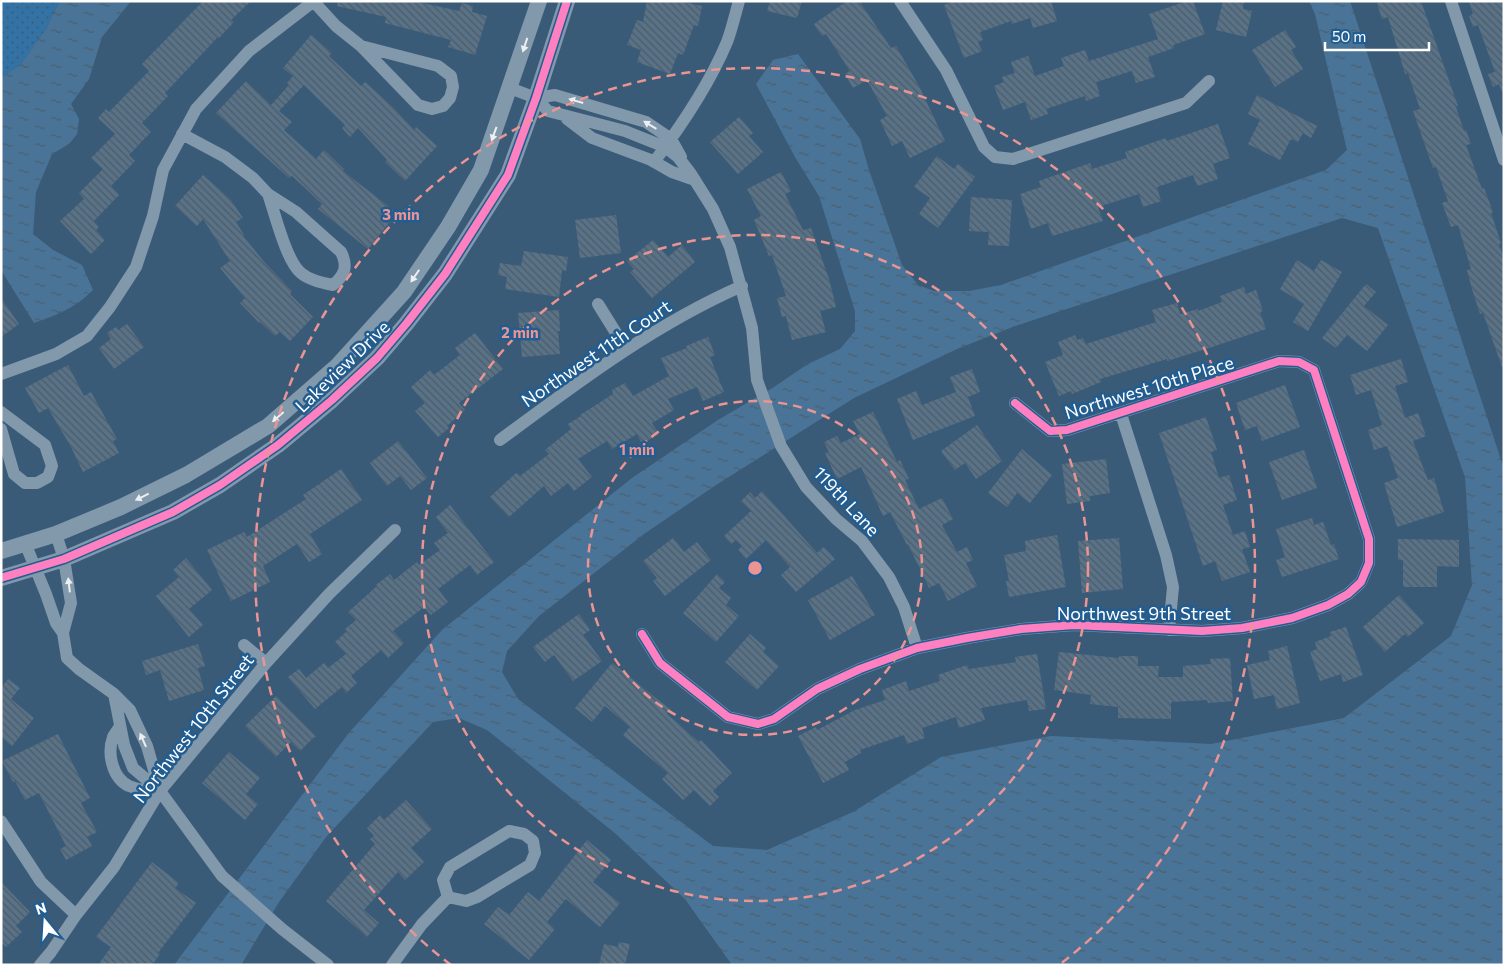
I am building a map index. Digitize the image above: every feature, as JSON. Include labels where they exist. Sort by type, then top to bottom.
[{"type":"street","name":"Lakeview Drive","points":[[1,551],[56,534],[121,507],[186,475],[268,426],[337,366],[404,292],[448,227],[481,170],[539,1]]},
{"type":"street","name":"Lakeview Drive","points":[[1,578],[64,558],[173,512],[220,485],[278,445],[332,400],[377,358],[445,274],[504,183],[536,98],[567,1]]},
{"type":"street","points":[[654,162],[711,76],[728,41],[739,1]]},
{"type":"street","points":[[900,1],[946,70],[984,147],[995,157],[1012,159],[1186,103],[1209,81]]},
{"type":"street","points":[[1451,1],[1504,160]]},
{"type":"street","points":[[1,374],[56,354],[87,336],[110,307],[136,267],[154,216],[163,170],[196,109],[249,51],[314,2],[336,26],[361,46],[418,105],[432,109],[443,106],[450,98],[453,87],[451,76],[438,66],[361,46]]},
{"type":"street","points":[[510,88],[536,98],[548,111],[668,143]]},
{"type":"street","points":[[536,98],[555,95],[646,122],[668,143]]},
{"type":"street","points":[[561,115],[592,138],[654,162],[672,172],[693,177]]},
{"type":"street","points":[[182,134],[225,157],[253,178],[268,194],[296,212],[341,252],[345,261],[341,279],[333,285],[318,282],[300,272],[288,255],[268,194]]},
{"type":"street","name":"119th Lane","points":[[668,143],[693,177],[713,209],[730,247],[752,328],[757,380],[780,446],[806,487],[836,519],[862,541],[889,577],[904,607],[917,648]]},
{"type":"street","name":"Northwest 11th Court","points":[[500,440],[626,349],[703,303],[742,286]]},
{"type":"street","points":[[598,304],[626,349]]},
{"type":"street","name":"Northwest 10th Place","points":[[1015,403],[1050,431],[1067,430],[1279,361],[1299,362],[1314,370],[1368,539],[1369,563],[1361,582]]},
{"type":"street","points":[[1,412],[45,445],[52,466],[48,477],[37,483],[25,483],[14,474],[1,430]]},
{"type":"street","points":[[1121,414],[1168,563],[1173,587],[1169,630]]},
{"type":"street","name":"Northwest 10th Street","points":[[40,965],[52,952],[76,915],[114,867],[160,791],[266,663],[329,594],[395,530]]},
{"type":"street","points":[[56,534],[64,558],[71,603],[63,633],[67,658],[114,694],[130,710],[146,746],[160,791]]},
{"type":"street","points":[[25,543],[56,623],[63,633]]},
{"type":"street","name":"Northwest 9th Street","points":[[642,634],[660,663],[728,717],[758,724],[774,719],[817,689],[860,669],[917,648],[1021,629],[1074,626],[1202,631],[1242,628],[1292,618],[1328,605],[1348,594],[1361,582]]},
{"type":"street","points":[[244,645],[266,663]]},
{"type":"street","points":[[114,694],[127,754],[134,768],[160,791],[222,876],[282,929],[328,965]]},
{"type":"street","points":[[120,726],[113,737],[111,749],[112,761],[117,774],[127,785],[142,790],[160,791]]},
{"type":"street","points":[[1,821],[40,882],[76,915]]},
{"type":"street","points":[[509,831],[524,834],[533,841],[534,853],[530,865],[477,897],[466,901],[448,897],[443,880],[450,867],[509,831]]},
{"type":"street","points":[[392,965],[422,924],[448,897]]},
{"type":"shaded area","points":[[1,1],[60,1],[46,29],[20,65],[1,78]]},
{"type":"water","points":[[60,1],[131,1],[102,37],[89,79],[71,104],[79,119],[77,134],[69,144],[52,154],[36,192],[33,234],[53,250],[82,265],[93,290],[79,302],[65,310],[34,323],[1,270],[1,78],[20,65],[46,29]]},
{"type":"water","points":[[1309,1],[1350,1],[1504,469],[1504,965],[732,965],[685,899],[616,834],[487,730],[459,718],[433,722],[326,837],[279,902],[241,965],[174,965],[348,734],[442,630],[632,478],[718,420],[771,389],[808,364],[840,349],[855,331],[855,311],[819,196],[795,157],[756,84],[773,60],[798,54],[860,139],[902,265],[918,285],[934,291],[969,291],[1001,285],[1326,170],[1347,150],[1315,14]],"holes":[[[1342,218],[1378,228],[1465,477],[1472,585],[1451,636],[1344,718],[1211,744],[1051,736],[941,757],[853,812],[767,850],[713,846],[518,699],[502,672],[507,651],[539,616],[644,534],[716,485],[854,398],[957,349],[1015,326]]]},
{"type":"building","points":[[203,1],[251,1],[231,20],[234,22],[165,93],[168,96],[142,123],[151,132],[129,155],[135,161],[111,186],[119,195],[94,221],[99,227],[96,230],[105,240],[91,254],[60,221],[84,199],[79,193],[103,169],[91,158],[115,134],[98,118],[106,109],[109,112],[149,71],[142,64]]},
{"type":"building","points":[[338,1],[413,1],[459,11],[462,3],[473,6],[472,12],[487,16],[475,55],[448,47],[451,40],[385,23],[386,17],[337,6]]},
{"type":"building","points":[[647,1],[680,1],[702,6],[698,26],[694,25],[683,55],[678,53],[670,74],[637,62],[641,50],[627,45],[637,20],[643,22]]},
{"type":"building","points":[[770,1],[802,1],[797,18],[767,11]]},
{"type":"building","points":[[847,1],[859,1],[891,48],[896,46],[920,88],[945,141],[910,158],[902,141],[892,146],[880,120],[887,116],[867,80],[853,88],[845,74],[850,71],[826,34],[822,36],[814,24]]},
{"type":"building","points":[[954,1],[1051,1],[1057,21],[1033,28],[1030,18],[1012,24],[1011,21],[980,32],[983,40],[978,42],[982,51],[964,58],[944,5]]},
{"type":"building","points":[[1187,1],[1193,1],[1205,34],[1173,45],[1174,48],[1148,57],[1155,77],[1136,83],[1132,71],[1096,82],[1100,96],[1086,101],[1085,96],[1046,109],[1048,114],[1031,120],[1025,102],[1003,110],[994,86],[1004,82],[1002,77],[1015,73],[1011,62],[1028,56],[1035,76],[1064,66],[1061,58],[1085,50],[1089,61],[1158,39],[1149,14]]},
{"type":"building","points":[[1223,1],[1244,1],[1243,9],[1252,11],[1246,37],[1216,30]]},
{"type":"building","points":[[1384,1],[1421,1],[1458,106],[1456,107],[1464,131],[1466,130],[1471,144],[1466,145],[1482,189],[1484,188],[1493,212],[1491,213],[1501,243],[1499,244],[1504,260],[1504,366],[1502,367],[1483,313],[1480,314],[1472,289],[1467,270],[1471,269],[1458,225],[1451,227],[1442,203],[1448,201],[1436,167],[1433,168],[1413,111],[1420,109],[1408,73],[1405,74],[1388,17],[1382,19],[1377,3]]},
{"type":"building","points":[[1469,1],[1504,1],[1504,91],[1502,92],[1499,84],[1493,87],[1488,74],[1495,72],[1478,25],[1473,27],[1469,16],[1473,14]]},
{"type":"building","points":[[1285,30],[1296,47],[1291,50],[1303,69],[1275,87],[1252,50]]},
{"type":"building","points":[[311,35],[332,53],[329,56],[361,86],[365,82],[393,107],[414,130],[416,127],[437,146],[405,181],[385,162],[387,160],[358,128],[350,137],[342,128],[345,125],[304,85],[279,111],[292,122],[284,130],[316,159],[324,150],[344,169],[343,171],[397,213],[368,249],[318,209],[322,204],[292,176],[289,178],[216,113],[246,81],[271,105],[289,85],[287,83],[293,76],[283,68]]},
{"type":"building","points":[[1257,95],[1317,126],[1311,138],[1303,133],[1298,142],[1291,139],[1280,160],[1248,144],[1260,120],[1248,114]]},
{"type":"building","points":[[739,117],[753,133],[749,136],[763,152],[738,174],[710,142]]},
{"type":"building","points":[[1218,124],[1230,158],[1213,164],[1218,179],[1197,186],[1193,175],[1157,187],[1161,201],[1143,207],[1139,194],[1098,207],[1103,221],[1052,236],[1048,223],[1031,229],[1020,194],[1041,187],[1039,181],[1090,163],[1092,169],[1127,158],[1125,152],[1166,138],[1167,141]]},
{"type":"building","points":[[937,156],[954,169],[958,164],[975,177],[938,228],[919,214],[930,198],[914,187]]},
{"type":"building","points":[[781,172],[791,191],[785,194],[803,230],[811,228],[829,279],[836,307],[820,311],[826,332],[792,340],[786,316],[782,317],[777,298],[786,296],[772,255],[769,256],[754,220],[761,216],[747,189]]},
{"type":"building","points":[[203,175],[230,199],[243,218],[236,222],[243,236],[292,291],[290,294],[313,317],[290,341],[280,332],[275,336],[259,323],[240,303],[245,298],[220,268],[230,261],[203,219],[197,226],[175,206]]},
{"type":"building","points":[[971,197],[1012,200],[1009,246],[988,245],[989,232],[969,231]]},
{"type":"building","points":[[616,215],[621,253],[580,258],[575,220]]},
{"type":"building","points":[[653,240],[668,257],[682,245],[695,262],[652,298],[630,272],[634,269],[627,261]]},
{"type":"building","points":[[524,251],[568,257],[566,271],[562,270],[559,297],[505,289],[507,277],[498,275],[500,263],[521,266]]},
{"type":"building","points":[[1297,260],[1314,271],[1321,260],[1342,272],[1308,331],[1293,322],[1304,304],[1280,289]]},
{"type":"building","points":[[1366,284],[1376,292],[1364,306],[1388,325],[1367,351],[1347,335],[1336,348],[1322,338]]},
{"type":"building","points":[[1244,287],[1246,294],[1256,290],[1263,311],[1260,312],[1266,329],[1167,361],[1167,359],[1100,379],[1101,382],[1072,394],[1071,391],[1059,396],[1045,362],[1063,355],[1058,342],[1075,335],[1077,340],[1083,338],[1086,344],[1156,322],[1152,310],[1177,303],[1180,314],[1198,309],[1198,311],[1222,302],[1220,296]]},
{"type":"building","points":[[1,298],[19,324],[1,337]]},
{"type":"building","points":[[559,310],[560,354],[522,357],[518,313]]},
{"type":"building","points":[[127,324],[144,347],[114,369],[99,348],[111,339],[107,333],[116,327],[118,330]]},
{"type":"building","points":[[475,333],[503,369],[459,403],[465,410],[438,437],[415,411],[425,403],[411,387],[430,370],[434,375],[460,355],[455,348]]},
{"type":"building","points":[[708,337],[715,355],[710,357],[724,392],[703,401],[697,387],[668,399],[674,410],[652,423],[659,434],[642,444],[637,434],[612,449],[607,441],[578,459],[592,477],[574,491],[568,483],[551,496],[544,486],[509,517],[490,497],[516,473],[520,476],[549,454],[545,450],[571,429],[568,424],[613,394],[612,390],[625,383],[633,396],[669,376],[661,358]]},
{"type":"building","points":[[1401,359],[1408,382],[1395,386],[1405,418],[1418,413],[1426,436],[1413,441],[1428,480],[1434,478],[1444,512],[1397,527],[1384,483],[1398,478],[1387,446],[1374,450],[1368,430],[1382,425],[1371,390],[1356,395],[1350,375]]},
{"type":"building","points":[[68,365],[84,396],[91,392],[117,439],[113,441],[119,453],[83,472],[48,408],[39,413],[25,388]]},
{"type":"building","points":[[972,369],[980,392],[968,397],[975,416],[913,440],[897,399],[916,391],[922,405],[956,392],[950,377]]},
{"type":"building","points":[[1285,385],[1300,427],[1262,441],[1257,426],[1245,430],[1236,403]]},
{"type":"building","points":[[873,412],[897,462],[900,460],[909,479],[905,480],[919,509],[942,498],[953,519],[942,525],[957,552],[967,547],[973,560],[966,563],[977,586],[948,601],[939,583],[929,588],[890,512],[883,516],[861,467],[837,479],[825,453],[829,452],[824,442],[837,436],[841,443],[860,434],[853,421]]},
{"type":"building","points":[[1206,417],[1217,450],[1211,452],[1219,478],[1229,475],[1237,500],[1223,505],[1233,535],[1245,531],[1250,547],[1242,549],[1250,572],[1222,581],[1215,561],[1203,566],[1159,433]]},
{"type":"building","points":[[977,425],[1002,461],[976,479],[965,463],[955,470],[941,451]]},
{"type":"building","points":[[398,441],[427,478],[411,490],[400,476],[387,486],[370,463]]},
{"type":"building","points":[[1022,449],[1052,475],[1030,503],[1017,493],[1007,507],[988,493]]},
{"type":"building","points":[[1304,450],[1317,488],[1282,500],[1269,462]]},
{"type":"building","points":[[1106,459],[1110,493],[1090,496],[1090,501],[1067,504],[1062,464]]},
{"type":"building","points":[[341,469],[362,500],[310,534],[322,554],[309,562],[297,544],[263,566],[270,582],[231,601],[207,550],[244,532],[247,537],[306,499],[303,495]]},
{"type":"building","points":[[762,491],[817,553],[824,547],[835,559],[796,592],[781,575],[790,567],[766,540],[746,559],[738,550],[742,546],[736,540],[731,544],[724,536],[751,511],[741,501],[750,492],[755,498]]},
{"type":"building","points":[[450,505],[494,562],[477,575],[470,565],[438,589],[448,602],[431,615],[424,607],[393,631],[404,643],[388,658],[381,650],[351,676],[357,683],[346,693],[342,687],[315,709],[288,677],[299,669],[306,678],[324,663],[328,668],[346,654],[335,642],[347,631],[345,629],[356,620],[348,612],[390,574],[394,580],[417,562],[419,565],[440,550],[434,543],[448,533],[436,517]]},
{"type":"building","points":[[1312,518],[1314,525],[1323,522],[1331,545],[1334,544],[1339,559],[1282,577],[1276,560],[1285,557],[1276,529]]},
{"type":"building","points":[[1057,535],[1066,587],[1009,597],[1006,581],[1009,581],[1004,555],[1026,551],[1025,541]]},
{"type":"building","points":[[673,538],[684,552],[697,542],[711,560],[665,596],[653,581],[657,578],[643,561]]},
{"type":"building","points":[[1119,538],[1123,589],[1082,593],[1078,541]]},
{"type":"building","points":[[1398,539],[1459,540],[1459,567],[1437,566],[1437,587],[1403,587],[1403,560],[1398,560]]},
{"type":"building","points":[[186,558],[212,590],[189,609],[203,625],[189,637],[156,596],[179,577],[173,570]]},
{"type":"building","points":[[717,574],[725,582],[719,588],[731,598],[726,605],[739,616],[716,642],[683,613]]},
{"type":"building","points":[[852,576],[875,615],[830,640],[808,600]]},
{"type":"building","points":[[1399,595],[1424,623],[1408,637],[1405,634],[1385,652],[1363,627]]},
{"type":"building","points":[[579,614],[590,630],[583,635],[602,661],[573,681],[554,655],[545,662],[533,647]]},
{"type":"building","points":[[1346,627],[1363,675],[1343,682],[1341,674],[1320,681],[1310,652],[1317,649],[1315,642],[1331,636],[1330,632]]},
{"type":"building","points":[[750,634],[766,648],[763,652],[779,666],[757,690],[725,662]]},
{"type":"building","points":[[198,644],[205,666],[198,668],[204,690],[169,701],[160,670],[146,675],[142,661]]},
{"type":"building","points":[[1287,646],[1300,703],[1277,709],[1274,695],[1254,699],[1247,665],[1270,660],[1268,651]]},
{"type":"building","points":[[1059,652],[1119,658],[1119,656],[1138,656],[1138,666],[1159,666],[1158,677],[1183,677],[1183,666],[1211,664],[1210,659],[1230,658],[1233,701],[1208,703],[1207,700],[1171,702],[1171,719],[1118,718],[1118,707],[1090,704],[1091,695],[1054,690]]},
{"type":"building","points":[[1037,654],[1046,709],[1029,711],[1027,700],[981,708],[985,720],[959,728],[956,717],[922,728],[925,738],[907,744],[904,735],[860,750],[861,753],[845,762],[849,770],[823,783],[798,736],[816,727],[817,730],[855,710],[885,700],[882,690],[906,681],[909,691],[940,681],[938,675],[967,665],[969,669],[1016,662],[1015,657]]},
{"type":"building","points":[[612,663],[671,710],[667,714],[699,742],[701,740],[732,773],[713,791],[719,797],[710,806],[694,790],[683,800],[662,779],[668,773],[623,735],[630,727],[605,706],[592,722],[575,708]]},
{"type":"building","points":[[8,679],[20,688],[11,699],[34,718],[12,746],[1,737],[1,688]]},
{"type":"building","points":[[276,696],[317,737],[314,737],[300,751],[291,742],[276,757],[245,726]]},
{"type":"building","points":[[58,734],[90,798],[81,803],[97,832],[87,837],[92,846],[66,860],[60,849],[66,846],[39,793],[25,800],[2,761]]},
{"type":"building","points":[[229,752],[260,778],[246,794],[258,804],[245,820],[202,783]]},
{"type":"building","points":[[406,800],[432,829],[411,848],[424,862],[405,880],[398,872],[364,910],[379,923],[367,937],[326,901],[375,844],[370,839],[374,836],[367,828],[380,815],[384,820]]},
{"type":"building","points":[[587,840],[611,860],[593,882],[620,903],[600,927],[566,899],[547,922],[555,929],[529,960],[484,924],[498,907],[509,915],[528,892],[539,901]]},
{"type":"building","points":[[152,862],[179,883],[175,888],[196,903],[158,953],[160,954],[152,965],[98,965],[111,947],[96,937]]},
{"type":"building","points":[[1,882],[30,912],[16,926],[22,932],[6,947],[1,942]]},
{"type":"building","points":[[619,942],[630,944],[625,965],[599,965],[604,944],[618,947]]},
{"type":"cycle path","points":[[1,578],[64,559],[173,512],[220,485],[278,445],[332,400],[377,358],[445,274],[508,175],[536,98],[567,1]]},
{"type":"cycle path","points":[[642,634],[660,663],[728,717],[758,724],[774,719],[817,689],[860,669],[917,648],[1021,629],[1074,625],[1202,631],[1242,628],[1292,618],[1328,605],[1348,594],[1361,582],[1369,563],[1369,539],[1314,370],[1299,362],[1279,361],[1067,430],[1050,431],[1015,403]]}]
